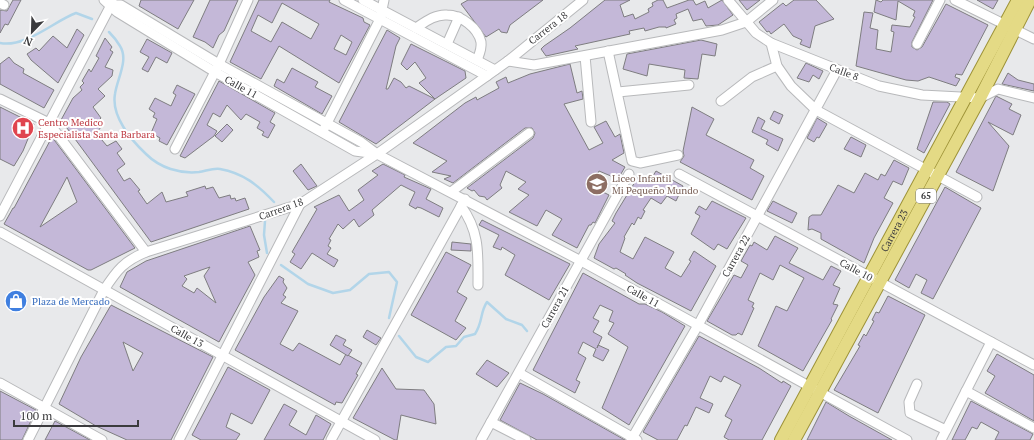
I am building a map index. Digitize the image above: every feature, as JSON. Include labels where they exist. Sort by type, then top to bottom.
[{"type":"main road","name":"Carrera 23","points":[[781,440],[814,389],[932,173],[980,98],[1010,27],[1018,0]]},
{"type":"main road","name":"Carrera 23","points":[[932,173],[966,98],[1010,27],[1030,0]]},
{"type":"main road","name":"Carrera 23","points":[[794,440],[814,389]]},
{"type":"street","points":[[175,149],[217,68],[248,0]]},
{"type":"street","points":[[344,0],[416,28],[495,70]]},
{"type":"street","points":[[363,0],[381,15],[487,76]]},
{"type":"street","points":[[322,133],[381,15],[384,0]]},
{"type":"street","name":"Carrera 18","points":[[28,440],[104,290],[116,271],[130,258],[300,204],[377,154],[508,61],[583,0]]},
{"type":"street","name":"Calle 8","points":[[728,0],[756,33],[771,43],[878,86],[914,93],[980,98]]},
{"type":"street","points":[[508,61],[534,65],[722,30],[746,22],[774,0]]},
{"type":"street","points":[[917,44],[940,0]]},
{"type":"street","points":[[955,0],[1034,39]]},
{"type":"street","points":[[0,216],[111,1]]},
{"type":"street","name":"Calle 11","points":[[111,1],[121,5],[217,68],[322,133],[355,151],[377,154]]},
{"type":"street","points":[[416,28],[435,17],[446,15],[459,17],[477,33],[481,42],[481,49],[477,60]]},
{"type":"street","points":[[447,44],[459,17]]},
{"type":"street","points":[[771,43],[777,66],[792,86],[816,110],[978,197]]},
{"type":"street","points":[[608,51],[632,161],[640,163],[678,155]]},
{"type":"street","points":[[585,56],[591,122]]},
{"type":"street","points":[[721,101],[752,77],[777,66]]},
{"type":"street","name":"Calle 11","points":[[217,68],[327,123],[361,142],[377,154],[451,192],[463,202],[580,261],[907,440]]},
{"type":"street","name":"Carrera 22","points":[[633,439],[758,217],[837,70]]},
{"type":"street","points":[[618,92],[689,85]]},
{"type":"street","points":[[980,98],[998,89],[1034,98]]},
{"type":"street","points":[[0,99],[49,123],[146,252]]},
{"type":"street","points":[[451,192],[529,133]]},
{"type":"street","name":"Carrera 21","points":[[481,440],[629,174]]},
{"type":"street","name":"Calle 10","points":[[679,174],[1034,365]]},
{"type":"street","points":[[463,202],[477,239],[478,285]]},
{"type":"street","points":[[331,440],[463,202]]},
{"type":"street","points":[[179,440],[300,204]]},
{"type":"street","name":"Calle 13","points":[[0,232],[375,440]]},
{"type":"street","points":[[941,440],[991,342]]},
{"type":"street","points":[[519,373],[633,439]]},
{"type":"street","points":[[0,383],[102,440]]},
{"type":"street","points":[[917,384],[908,402],[910,413],[946,430]]},
{"type":"street","points":[[966,391],[1034,428]]},
{"type":"street","points":[[491,422],[526,440]]},
{"type":"building","points":[[13,0],[21,0],[8,25],[5,24],[0,33],[0,10],[7,11]]},
{"type":"building","points":[[141,0],[194,0],[178,29],[139,6]]},
{"type":"building","points":[[210,0],[238,0],[224,31],[219,35],[213,48],[205,42],[193,37]]},
{"type":"building","points":[[259,0],[330,0],[329,2],[363,18],[364,22],[370,25],[339,83],[279,46],[261,79],[230,62]],"holes":[[[282,3],[319,24],[311,39],[282,22],[271,42],[251,31],[258,15],[272,23]],[[341,35],[352,42],[346,55],[334,49]]]},
{"type":"building","points":[[468,0],[543,0],[510,25],[507,33],[501,32],[499,29],[486,37],[461,4]]},
{"type":"building","points":[[605,0],[630,0],[620,5],[624,17],[633,14],[635,19],[649,12],[648,9],[653,6],[652,3],[658,0],[663,0],[667,8],[693,0],[696,5],[705,1],[708,8],[722,0],[733,15],[718,25],[706,26],[702,19],[693,21],[688,9],[676,14],[677,18],[674,20],[676,24],[666,28],[659,27],[645,31],[644,28],[629,31],[630,34],[575,46],[578,49],[546,56],[541,49],[544,46],[570,28]]},
{"type":"building","points":[[739,0],[760,0],[747,10]]},
{"type":"building","points":[[794,0],[816,0],[834,19],[815,26],[810,48],[800,44],[802,40],[793,36],[784,24],[771,34],[769,31],[767,32],[759,22],[783,3],[786,6]]},
{"type":"building","points":[[876,0],[881,2],[883,0],[933,0],[912,42],[912,47],[917,50],[922,47],[946,4],[988,25],[962,75],[956,74],[955,77],[960,79],[956,86],[929,77],[918,81],[906,80],[856,66],[864,12],[873,13],[870,28],[878,30],[876,49],[891,52],[894,32],[891,31],[892,25],[910,27],[915,17],[913,16],[915,11],[898,1],[896,20],[874,12]]},
{"type":"building","points":[[977,0],[998,0],[993,9]]},
{"type":"building","points":[[77,29],[84,35],[58,83],[31,60],[27,54],[36,48],[39,51],[53,36],[67,48]]},
{"type":"building","points":[[387,30],[400,38],[396,46],[386,89],[388,89],[394,78],[401,82],[406,88],[409,86],[435,99],[376,144],[339,122]]},
{"type":"building","points":[[105,38],[112,47],[110,50],[113,52],[105,67],[113,70],[112,76],[98,89],[105,96],[93,107],[101,118],[98,121],[102,126],[96,133],[107,146],[116,141],[122,149],[117,153],[125,164],[117,170],[124,181],[130,178],[140,190],[138,191],[147,204],[162,192],[166,202],[188,196],[186,192],[205,186],[206,189],[213,187],[219,198],[230,195],[231,199],[235,198],[236,201],[245,198],[249,209],[151,242],[61,120],[73,98],[82,90],[80,87],[84,83],[82,81],[89,69],[91,72],[99,58],[96,56]]},
{"type":"building","points":[[147,39],[172,53],[167,63],[156,57],[148,72],[142,69],[149,57],[140,52]]},
{"type":"building","points":[[701,40],[717,44],[715,56],[702,54],[698,79],[684,78],[685,70],[649,64],[647,76],[623,69],[627,54]]},
{"type":"building","points":[[411,44],[465,71],[466,78],[435,99],[419,83],[426,78],[415,62],[407,70],[401,64]]},
{"type":"building","points":[[9,57],[14,63],[24,69],[23,73],[54,90],[44,108],[0,84],[0,64]]},
{"type":"building","points":[[806,63],[823,71],[819,79],[813,75],[809,82],[797,78]]},
{"type":"building","points":[[570,64],[577,93],[582,91],[583,99],[564,104],[589,150],[603,143],[594,127],[606,121],[615,137],[620,134],[624,153],[612,160],[625,167],[618,179],[599,171],[591,186],[609,195],[595,223],[593,222],[589,225],[577,248],[552,235],[562,219],[546,210],[537,226],[509,212],[529,195],[518,189],[526,182],[506,171],[500,185],[502,188],[487,200],[485,197],[479,196],[474,190],[472,191],[467,188],[533,138],[535,133],[532,128],[525,128],[453,183],[444,179],[451,176],[432,172],[447,161],[413,143],[465,103],[476,97],[477,100],[499,88],[496,82],[506,77],[508,83],[530,74]]},
{"type":"building","points":[[292,68],[318,82],[315,87],[332,96],[322,114],[274,86],[277,79],[284,83]]},
{"type":"building","points":[[1008,73],[1018,80],[1034,84],[1034,91],[1002,84]]},
{"type":"building","points":[[219,81],[275,113],[270,122],[275,125],[268,138],[262,135],[264,132],[257,128],[260,122],[246,114],[241,120],[227,105],[220,117],[213,113],[207,125],[217,131],[214,136],[185,158],[180,156]]},
{"type":"building","points":[[177,85],[195,94],[167,145],[159,141],[160,138],[151,133],[157,119],[153,117],[155,113],[149,109],[155,98],[171,106],[176,95],[173,93]]},
{"type":"building","points":[[996,96],[1012,104],[1009,109],[1021,115],[1013,135],[988,122],[1009,146],[993,191],[956,172]]},
{"type":"building","points":[[933,102],[947,102],[950,104],[924,153],[917,149]]},
{"type":"building","points":[[0,107],[34,124],[23,151],[14,166],[0,159]]},
{"type":"building","points":[[692,107],[714,119],[706,135],[754,160],[750,168],[764,176],[752,200],[680,162],[684,156],[683,151]]},
{"type":"building","points":[[774,111],[783,115],[779,124],[770,119]]},
{"type":"building","points":[[758,117],[765,121],[761,129],[783,139],[778,151],[766,144],[768,140],[752,132]]},
{"type":"building","points":[[817,118],[827,124],[819,138],[817,137],[814,142],[807,138]]},
{"type":"building","points":[[227,124],[233,130],[222,142],[215,136]]},
{"type":"building","points":[[52,137],[135,248],[91,270],[88,270],[4,224]],"holes":[[[67,177],[77,202],[40,227]]]},
{"type":"building","points":[[851,137],[866,145],[861,157],[844,149]]},
{"type":"building","points":[[894,160],[909,168],[902,185],[893,181],[884,198],[893,203],[874,238],[864,263],[821,239],[821,233],[812,229],[808,230],[809,217],[812,215],[821,215],[838,185],[854,193],[865,173],[878,180],[881,174],[885,176]]},
{"type":"building","points":[[301,164],[317,186],[308,190],[293,171]]},
{"type":"building","points":[[383,164],[405,175],[404,177],[431,189],[426,199],[443,208],[439,217],[421,208],[417,207],[416,209],[409,205],[415,192],[401,185],[372,210],[374,215],[359,227],[354,219],[343,229],[338,224],[329,239],[331,240],[328,246],[331,248],[327,254],[338,260],[334,267],[312,253],[301,269],[290,262],[295,254],[292,252],[317,209],[314,207],[339,195],[349,211],[364,200],[358,190],[378,175],[372,171]]},
{"type":"building","points":[[656,171],[683,186],[676,201],[667,196],[661,204],[651,198],[643,210],[645,211],[641,219],[638,217],[634,225],[632,223],[624,237],[625,238],[620,252],[633,259],[645,237],[674,252],[665,268],[681,277],[691,261],[689,260],[694,251],[716,266],[691,311],[637,283],[616,268],[614,269],[594,258],[599,244],[615,223],[612,221],[616,213],[638,177],[648,184]]},
{"type":"building","points":[[945,187],[981,208],[933,299],[921,293],[927,280],[916,274],[909,288],[895,280]]},
{"type":"building","points":[[712,201],[746,218],[727,249],[718,244],[714,250],[691,234],[700,216],[695,213],[699,206],[706,210]]},
{"type":"building","points":[[773,201],[797,213],[792,223],[767,211]]},
{"type":"building","points":[[482,220],[570,264],[549,300],[505,275],[515,255],[502,247],[501,250],[493,247],[499,235],[479,225]]},
{"type":"building","points":[[250,226],[260,250],[257,251],[259,257],[248,262],[255,275],[219,342],[120,287],[127,272],[146,261]],"holes":[[[210,267],[204,276],[216,303],[197,288],[194,293],[182,286],[187,279],[184,276]]]},
{"type":"building","points":[[775,236],[798,248],[789,263],[823,280],[831,266],[841,271],[833,285],[840,288],[833,304],[838,305],[831,319],[832,320],[803,371],[758,346],[776,306],[787,311],[804,278],[780,265],[773,280],[760,273],[748,300],[754,303],[752,307],[754,308],[742,335],[738,333],[736,335],[732,335],[707,321],[734,275],[741,278],[748,265],[741,261],[750,245],[752,246],[754,242],[767,250]]},
{"type":"building","points":[[452,242],[471,244],[471,251],[451,250]]},
{"type":"building","points":[[446,252],[471,265],[457,292],[467,298],[455,321],[466,328],[456,340],[411,315]]},
{"type":"building","points":[[583,273],[639,304],[645,304],[662,312],[685,326],[629,425],[602,408],[628,347],[608,334],[614,323],[609,321],[613,311],[600,305],[593,318],[599,321],[593,332],[602,337],[598,345],[609,350],[603,361],[593,356],[596,349],[583,342],[578,353],[586,358],[576,380],[580,382],[575,393],[533,370]]},
{"type":"building","points":[[279,276],[284,279],[283,282],[287,288],[283,295],[286,297],[281,303],[298,311],[280,344],[293,351],[299,343],[340,365],[346,354],[362,363],[356,374],[358,375],[342,403],[336,402],[335,405],[235,350],[264,297]]},
{"type":"building","points":[[888,296],[925,315],[878,413],[834,390],[860,346],[858,345],[864,334],[866,336],[874,321],[872,320],[876,312],[879,313]]},
{"type":"building","points":[[111,305],[213,357],[171,440],[127,440],[96,426],[59,404],[81,357]],"holes":[[[123,342],[143,353],[133,371]]]},
{"type":"building","points":[[367,330],[381,338],[376,345],[363,337]]},
{"type":"building","points":[[336,335],[346,340],[343,345],[352,350],[348,356],[330,345]]},
{"type":"building","points":[[699,336],[759,368],[782,383],[783,381],[791,386],[762,440],[729,440],[724,437],[732,420],[725,416],[741,385],[724,376],[721,382],[710,376],[700,398],[713,404],[709,413],[696,407],[687,426],[685,425],[677,440],[658,440],[643,432]]},
{"type":"building","points":[[997,354],[1034,375],[1034,421],[985,393],[995,376],[987,371]]},
{"type":"building","points":[[487,360],[509,373],[497,387],[476,374]]},
{"type":"building","points":[[228,367],[270,390],[252,424],[231,413],[226,427],[240,434],[236,440],[201,440],[192,435]]},
{"type":"building","points":[[382,368],[396,389],[424,390],[434,404],[436,424],[401,415],[397,440],[395,440],[353,418]]},
{"type":"building","points":[[520,383],[543,394],[625,440],[537,440],[500,420]]},
{"type":"building","points":[[0,391],[36,410],[22,440],[0,440]]},
{"type":"building","points":[[971,401],[1033,434],[1030,440],[995,440],[999,432],[981,422],[977,429],[972,427],[965,440],[952,440]]},
{"type":"building","points":[[826,402],[849,416],[892,440],[807,440]]},
{"type":"building","points":[[284,404],[297,411],[289,425],[306,435],[316,415],[331,424],[323,440],[264,440]]},
{"type":"building","points":[[55,421],[90,440],[45,440]]},
{"type":"waterway","points":[[0,43],[20,42],[40,33],[76,13],[92,19]]},
{"type":"waterway","points":[[109,32],[120,46],[123,57],[122,70],[115,94],[116,111],[123,127],[140,148],[158,163],[178,171],[199,172],[217,169],[236,173],[256,185],[274,202]]},
{"type":"waterway","points":[[265,221],[264,235],[267,253]]},
{"type":"waterway","points":[[281,265],[308,284],[333,293],[350,290],[369,274],[389,272],[397,282],[389,318]]},
{"type":"waterway","points":[[399,336],[416,357],[428,362],[446,347],[456,346],[464,337],[475,334],[478,330],[483,310],[487,302],[506,319],[522,325],[527,331]]},
{"type":"place","name":"Centro Medico Especialista Santa Barbara","points":[[23,128]]},
{"type":"place","name":"Liceo Infantil Mi Pequeño Mundo","points":[[597,184]]},
{"type":"place","name":"Plaza de Mercado","points":[[16,301]]}]
